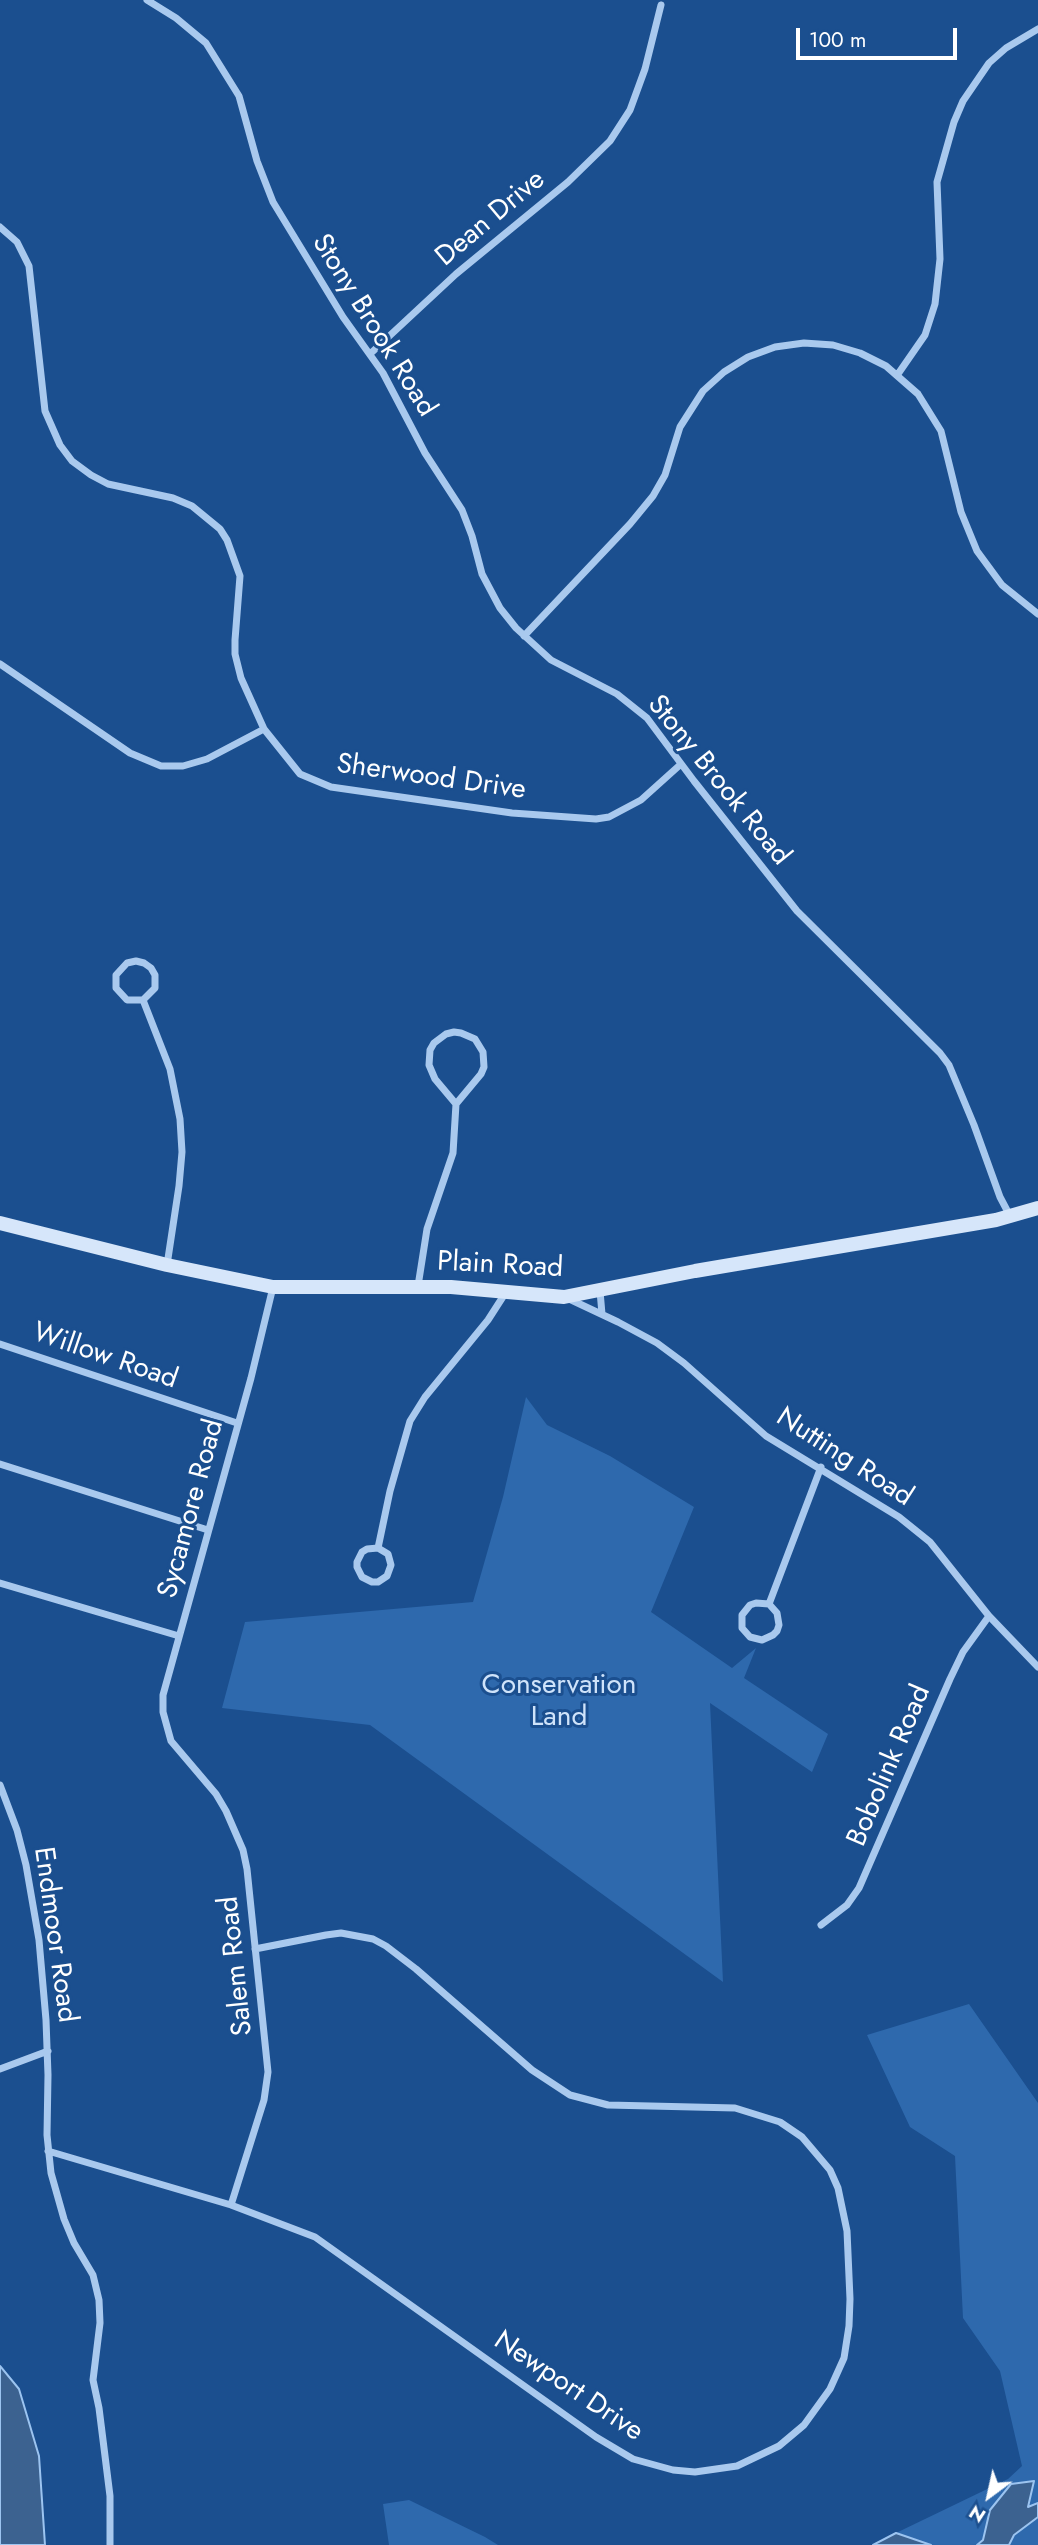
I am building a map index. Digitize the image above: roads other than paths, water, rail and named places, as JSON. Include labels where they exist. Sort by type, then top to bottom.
[{"type":"main road","name":"Plain Road","points":[[0,1223],[167,1265],[273,1287],[302,1289],[418,1286],[564,1297],[695,1271],[1010,1216],[1038,1208]]},
{"type":"street","name":"Stony Brook Road","points":[[147,0],[176,18],[206,43],[219,61],[239,96],[257,161],[273,202],[343,317],[370,354],[425,453],[461,510],[493,598],[524,636],[551,660],[617,694],[637,709],[660,734],[797,911],[925,1037],[949,1065],[1000,1197],[1010,1216]]},
{"type":"street","name":"Dean Drive","points":[[370,354],[456,274],[568,182],[610,141],[630,110],[645,69],[662,5]]},
{"type":"street","points":[[898,374],[925,335],[935,304],[940,259],[937,182],[954,122],[963,101],[989,63],[1006,48],[1038,29]]},
{"type":"street","name":"Sherwood Drive","points":[[0,227],[17,242],[29,266],[45,411],[60,445],[72,461],[90,475],[108,484],[163,495],[192,506],[220,529],[227,540],[240,576],[235,621],[235,654],[241,678],[264,729],[300,774],[331,788],[512,813],[577,819],[609,817],[625,809],[659,785],[681,764]]},
{"type":"street","points":[[524,636],[646,506],[665,475],[674,441],[686,414],[703,391],[724,372],[762,351],[790,344],[811,343],[860,352],[898,374],[927,406],[941,431],[961,512],[977,551],[1002,584],[1038,614]]},
{"type":"street","points":[[0,664],[130,753],[161,766],[183,766],[207,759],[264,729]]},
{"type":"street","points":[[127,963],[144,963],[155,975],[155,988],[143,1000],[127,1000],[116,988],[116,975],[127,963]]},
{"type":"street","points":[[143,1000],[170,1069],[180,1119],[182,1152],[179,1186],[167,1265]]},
{"type":"street","points":[[418,1286],[427,1229],[453,1153],[456,1104],[481,1074],[484,1059],[475,1039],[454,1032],[439,1038],[428,1057],[431,1072],[456,1104]]},
{"type":"street","name":"Sycamore Road","points":[[171,1741],[166,1729],[163,1695],[273,1287]]},
{"type":"street","points":[[600,1291],[602,1314]]},
{"type":"street","points":[[378,1548],[390,1491],[410,1421],[425,1397],[488,1320],[506,1292]]},
{"type":"street","name":"Nutting Road","points":[[564,1297],[657,1343],[684,1363],[766,1436],[821,1467],[899,1517],[930,1542],[989,1616],[1038,1667]]},
{"type":"street","name":"Willow Road","points":[[0,1343],[237,1423]]},
{"type":"street","points":[[0,1464],[208,1530]]},
{"type":"street","points":[[769,1604],[821,1467]]},
{"type":"street","points":[[378,1548],[388,1554],[390,1570],[387,1576],[378,1582],[367,1581],[358,1573],[359,1556],[367,1549],[378,1548]]},
{"type":"street","points":[[0,1583],[179,1636]]},
{"type":"street","points":[[763,1602],[769,1604],[777,1613],[777,1630],[762,1640],[750,1637],[742,1628],[742,1615],[750,1605],[763,1602]]},
{"type":"street","name":"Bobolink Road","points":[[821,1925],[847,1905],[859,1888],[950,1679],[963,1652],[989,1616]]},
{"type":"street","name":"Salem Road","points":[[171,1741],[216,1794],[235,1829],[247,1869],[268,2072],[264,2100],[231,2204]]},
{"type":"street","name":"Endmoor Road","points":[[0,1785],[17,1830],[33,1902],[48,2051],[48,2151],[59,2205],[74,2243],[93,2275],[99,2300],[100,2323],[93,2380],[110,2497],[110,2545]]},
{"type":"street","name":"Newport Drive","points":[[48,2151],[231,2204],[292,2227],[334,2249],[596,2437],[633,2459],[695,2472],[717,2470],[748,2462],[779,2446],[804,2425],[821,2404],[836,2376],[847,2343],[850,2266],[847,2231],[838,2188],[818,2153],[802,2137],[780,2122],[735,2108],[608,2105],[570,2095],[532,2070],[416,1969],[373,1939],[341,1933],[255,1949]]},
{"type":"street","points":[[0,2069],[48,2051]]},
{"type":"park label","name":"Conservation Land","points":[[559,1702]]}]
